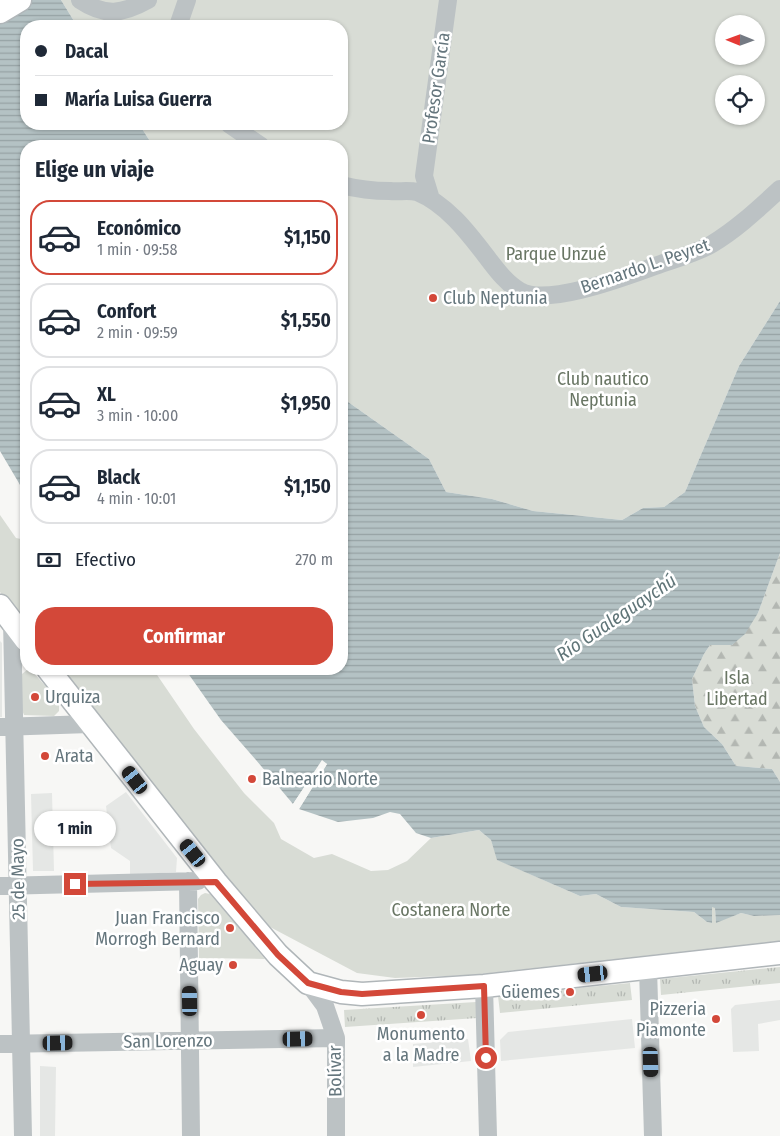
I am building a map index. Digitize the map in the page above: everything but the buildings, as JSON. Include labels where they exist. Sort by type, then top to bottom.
[{"type":"main road","points":[[0,12],[20,0]]},
{"type":"main road","points":[[6,614],[20,632]]},
{"type":"main road","points":[[53,675],[216,882],[278,955],[308,983],[341,992],[362,994],[484,986],[780,953]]},
{"type":"street","points":[[80,0],[92,8],[116,12],[148,0]]},
{"type":"street","name":"Profesor García","points":[[424,176],[448,0]]},
{"type":"street","points":[[180,20],[186,1]]},
{"type":"street","points":[[238,130],[252,140]]},
{"type":"street","points":[[348,187],[359,189],[414,191],[424,176]]},
{"type":"street","points":[[424,176],[431,199]]},
{"type":"street","name":"Bernardo L. Peyret","points":[[414,191],[431,199],[453,218],[508,283],[522,292],[540,295],[570,292],[601,285],[702,248],[736,228],[780,189]]},
{"type":"street","name":"25 de Mayo","points":[[6,614],[8,727],[18,886],[23,1136]]},
{"type":"street","points":[[8,727],[90,724]]},
{"type":"street","points":[[0,886],[188,881],[216,882]]},
{"type":"street","points":[[188,881],[191,1136]]},
{"type":"street","points":[[648,968],[653,1136]]},
{"type":"street","name":"Bolívar","points":[[308,983],[325,1006],[336,1038],[336,1136]]},
{"type":"street","points":[[484,986],[488,1136]]},
{"type":"street","name":"San Lorenzo","points":[[0,1044],[336,1038]]},
{"type":"shaded area","points":[[0,641],[2,643],[2,717],[0,717]]},
{"type":"shaded area","points":[[126,792],[177,858],[176,872],[130,875],[130,861],[111,848],[106,806]]},
{"type":"shaded area","points":[[52,793],[54,871],[33,871],[31,794]]},
{"type":"shaded area","points":[[780,1000],[780,1020],[758,1024],[759,1051],[733,1052],[731,1009],[735,1005]]},
{"type":"shaded area","points":[[632,1019],[635,1048],[501,1061],[500,1040],[508,1032]]},
{"type":"shaded area","points":[[468,1039],[471,1061],[413,1067],[413,1044]]},
{"type":"shaded area","points":[[40,1066],[56,1067],[55,1136],[40,1136]]},
{"type":"green space","name":"Parque Unzué","points":[[61,0],[780,0],[780,301],[739,366],[685,492],[664,507],[643,508],[622,520],[533,511],[492,499],[446,492],[429,459],[348,402],[348,140],[149,140],[143,130],[348,130],[348,20],[73,20]]},
{"type":"green space","points":[[0,515],[16,538],[20,539],[20,618],[0,592]]},
{"type":"green space","name":"Isla Libertad","points":[[780,553],[780,782],[772,769],[736,766],[722,744],[704,727],[695,706],[692,679],[710,645],[732,645],[758,613]]},
{"type":"green space","points":[[22,675],[36,675],[59,701],[59,711],[54,716],[24,715],[22,710]]},
{"type":"green space","name":"Costanera Norte","points":[[64,675],[157,675],[194,729],[244,793],[274,823],[281,839],[314,858],[332,854],[371,871],[388,870],[407,861],[431,838],[479,830],[491,840],[498,860],[580,896],[596,894],[621,907],[694,912],[707,922],[712,923],[712,907],[715,907],[716,922],[741,913],[754,916],[780,915],[780,941],[472,975],[395,978],[357,973],[270,927],[171,814]]},
{"type":"green space","points":[[205,893],[210,894],[265,959],[199,958],[198,899]]},
{"type":"green space","points":[[780,967],[780,983],[661,995],[660,979]]},
{"type":"green space","points":[[630,983],[632,1000],[500,1013],[498,996]]},
{"type":"green space","points":[[476,1002],[477,1018],[345,1027],[344,1010]]},
{"type":"water","points":[[0,0],[61,0],[73,20],[20,20],[20,130],[143,130],[149,140],[20,140],[20,485],[0,451]]},
{"type":"water","name":"Río Gualeguaychú","points":[[780,301],[780,553],[758,613],[745,634],[732,645],[710,645],[692,679],[695,706],[704,727],[722,744],[736,766],[772,769],[780,782],[780,915],[754,916],[741,913],[716,923],[715,908],[712,907],[712,923],[707,922],[694,912],[621,907],[596,894],[580,896],[497,860],[491,840],[479,830],[431,838],[416,833],[400,814],[390,812],[373,818],[338,822],[299,809],[327,764],[322,761],[293,804],[221,720],[189,675],[348,675],[348,402],[429,459],[446,492],[492,499],[533,511],[622,520],[643,508],[664,507],[685,492],[739,366]]},
{"type":"pier","points":[[322,760],[327,764],[299,809],[297,807],[324,765],[322,764],[295,806],[293,804]]},
{"type":"place","name":"Club Neptunia","points":[[433,298]]},
{"type":"place","name":"Urquiza","points":[[35,697]]},
{"type":"place","name":"Arata","points":[[45,756]]},
{"type":"place","name":"Balneario Norte","points":[[252,779]]},
{"type":"place","name":"Juan Francisco Morrogh Bernard","points":[[230,928]]},
{"type":"place","name":"Aguay","points":[[233,965]]},
{"type":"place","name":"Güemes","points":[[570,992]]},
{"type":"place","name":"Monumento a la Madre","points":[[421,1015]]},
{"type":"place","name":"Pizzeria Piamonte","points":[[716,1019]]},
{"type":"route","points":[[75,884],[216,882],[278,955],[308,983],[327,989],[362,994],[484,986],[486,1058]]},
{"type":"park label","name":"Club nautico Neptunia","points":[[603,389]]}]
